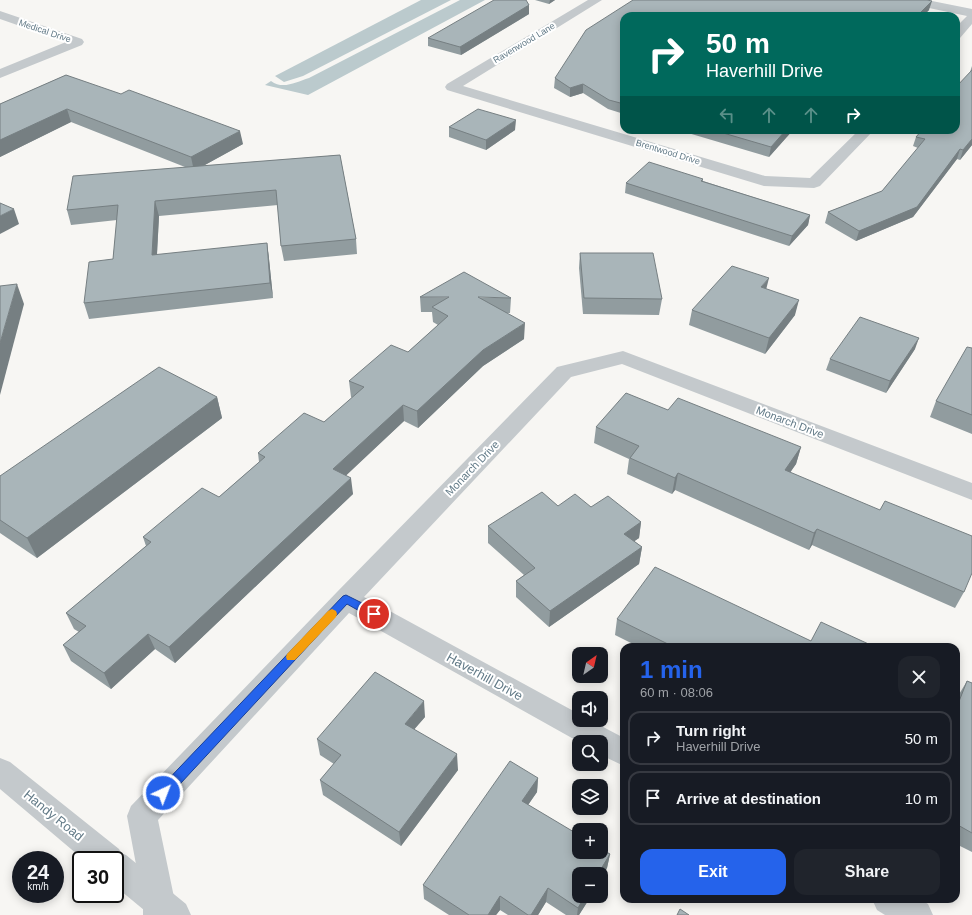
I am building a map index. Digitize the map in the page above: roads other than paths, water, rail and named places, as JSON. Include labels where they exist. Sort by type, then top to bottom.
[{"type":"street","name":"Ravenwood Lane","points":[[452,87],[596,0]]},
{"type":"street","points":[[910,0],[972,13]]},
{"type":"street","name":"Medical Drive","points":[[0,15],[78,42],[0,74]]},
{"type":"street","points":[[960,30],[972,17]]},
{"type":"street","name":"Brentwood Drive","points":[[452,87],[764,181],[814,183],[863,134]]},
{"type":"street","name":"Monarch Drive","points":[[164,911],[142,816],[346,599],[564,372],[623,357],[972,492]]},
{"type":"street","name":"Haverhill Drive","points":[[346,599],[620,751]]},
{"type":"street","name":"Handy Road","points":[[0,771],[97,851]]},
{"type":"street","points":[[124,874],[164,911]]},
{"type":"street","points":[[895,903],[917,915]]}]
